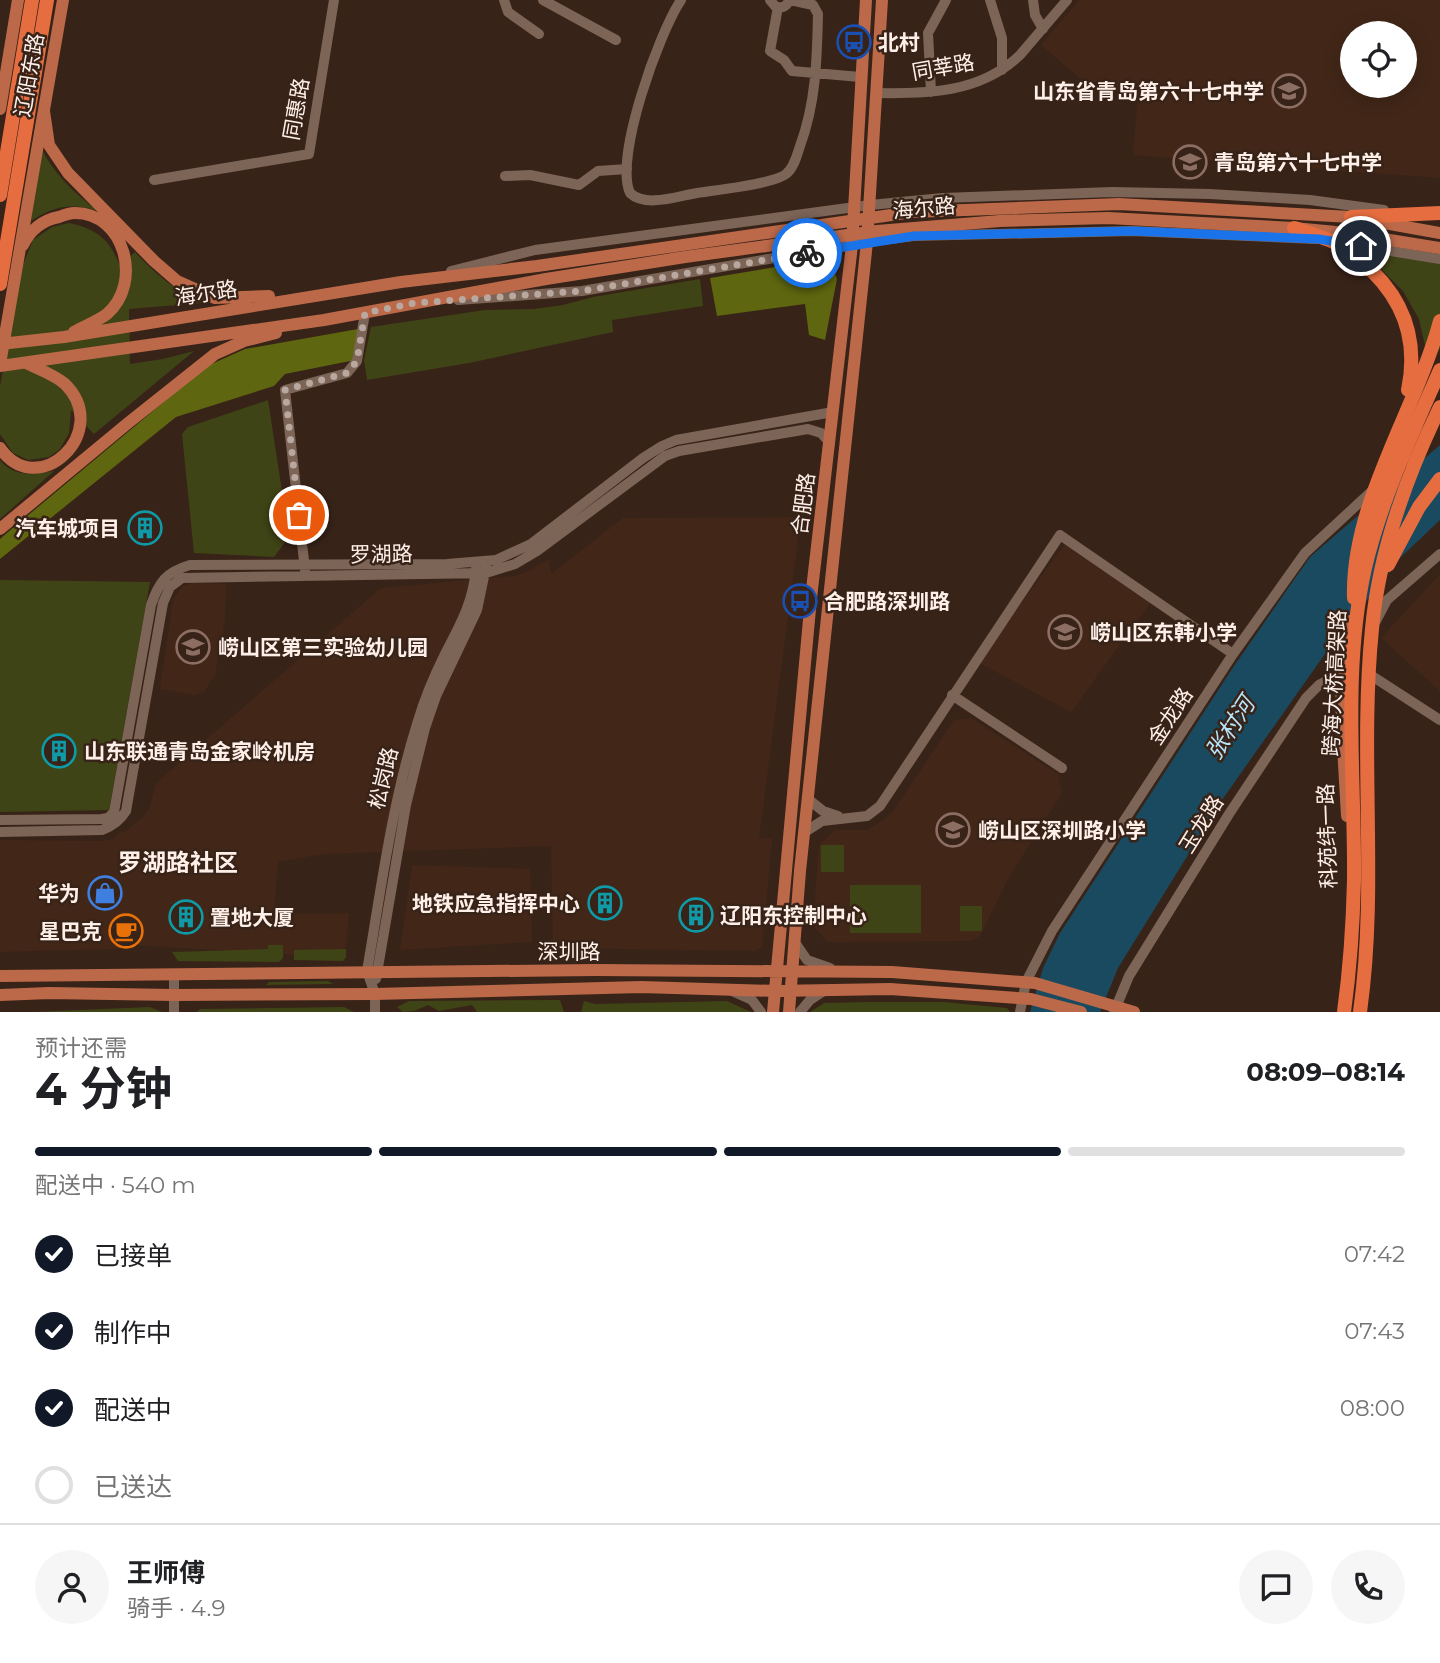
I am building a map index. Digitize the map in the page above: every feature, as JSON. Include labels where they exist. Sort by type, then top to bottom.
[{"type":"highway","points":[[32,0],[36,22]]},
{"type":"highway","points":[[36,22],[47,0]]},
{"type":"highway","name":"辽阳东路","points":[[0,195],[36,22]]},
{"type":"highway","name":"辽阳东路","points":[[0,284],[36,22]]},
{"type":"highway","points":[[1351,217],[1440,213]]},
{"type":"highway","points":[[1294,228],[1347,250],[1386,285],[1399,304],[1411,340],[1413,368],[1401,422]]},
{"type":"highway","points":[[1355,636],[1353,575],[1362,530],[1386,458],[1433,348],[1440,321]]},
{"type":"highway","name":"跨海大桥高架路","points":[[1344,1012],[1353,910],[1350,743],[1355,636],[1366,568],[1380,520],[1440,370]]},
{"type":"highway","points":[[1374,624],[1383,560],[1398,506],[1421,446],[1440,407]]},
{"type":"highway","points":[[1374,624],[1388,564],[1419,507],[1440,479]]},
{"type":"highway","name":"跨海大桥高架路","points":[[1362,1012],[1368,919],[1366,727],[1374,624]]},
{"type":"main road","name":"辽阳东路","points":[[0,109],[18,0]]},
{"type":"main road","name":"辽阳东路","points":[[0,365],[63,0]]},
{"type":"main road","name":"合肥路","points":[[773,1012],[811,598],[852,245],[866,0]]},
{"type":"main road","name":"合肥路","points":[[789,1012],[793,939],[870,205],[881,0]]},
{"type":"main road","points":[[0,91],[10,48]]},
{"type":"main road","points":[[44,111],[49,145],[68,173],[177,281],[215,298],[321,295]]},
{"type":"main road","name":"海尔路","points":[[0,344],[64,337],[417,280],[537,266],[912,212],[1119,204],[1351,217],[1440,233]]},
{"type":"main road","points":[[20,253],[26,239],[45,220],[75,213],[100,220],[118,239],[127,263],[124,290],[107,313],[64,337]]},
{"type":"main road","name":"海尔路","points":[[0,365],[324,320],[546,279],[864,233],[1000,222],[1108,218],[1294,228],[1346,233],[1440,248]]},
{"type":"main road","points":[[0,529],[215,354],[244,341],[324,320]]},
{"type":"main road","points":[[0,448],[13,461],[37,468],[50,465],[63,458],[72,448],[80,429],[80,406],[65,384],[26,363]]},
{"type":"main road","name":"科苑纬一路","points":[[1339,1012],[1348,900],[1341,673],[1365,555],[1412,433],[1440,383]]},
{"type":"main road","name":"科苑纬一路","points":[[1362,1012],[1372,914],[1374,624],[1392,549],[1440,422]]},
{"type":"main road","name":"深圳路","points":[[0,976],[372,971],[892,972],[1030,983],[1133,1012]]},
{"type":"main road","name":"深圳路","points":[[0,995],[375,994],[560,988],[775,991],[890,989],[1027,998],[1081,1012]]},
{"type":"street","name":"同惠路","points":[[154,180],[309,154],[334,0]]},
{"type":"street","points":[[504,0],[508,12],[539,34]]},
{"type":"street","points":[[543,0],[616,40]]},
{"type":"street","points":[[681,0],[651,65],[637,110],[627,180],[630,193],[642,200],[735,187],[783,176],[796,159],[812,107],[816,73],[817,9],[808,3],[790,0],[783,7],[774,4],[770,51],[784,60],[792,71],[816,73],[860,77]]},
{"type":"street","points":[[931,92],[928,33],[946,0]]},
{"type":"street","points":[[990,0],[1002,38],[1002,70]]},
{"type":"street","points":[[1033,0],[1035,15],[1043,29]]},
{"type":"street","name":"同莘路","points":[[876,93],[931,92],[971,85],[1002,70],[1020,55],[1067,0]]},
{"type":"street","points":[[505,176],[530,175],[579,186],[598,172],[627,169]]},
{"type":"street","name":"海尔路","points":[[417,280],[535,250],[870,205],[943,198],[1099,192],[1182,193],[1310,200],[1440,218]]},
{"type":"street","name":"海尔路","points":[[415,303],[582,291],[914,236],[1146,231],[1319,239],[1440,259]]},
{"type":"street","points":[[305,570],[285,390],[347,373],[357,361],[365,313]]},
{"type":"street","points":[[481,568],[531,544],[643,457],[662,446],[676,440],[833,412]]},
{"type":"street","points":[[0,832],[102,830],[122,818],[126,811],[163,603],[170,587],[182,578],[305,570],[481,568],[515,564],[537,551],[653,463],[679,451],[808,429],[821,433],[830,443]]},
{"type":"street","name":"金龙路","points":[[1020,1012],[1052,931],[1233,654],[1305,553],[1358,502],[1395,472]]},
{"type":"street","points":[[804,832],[822,821],[867,816],[880,806],[1059,535],[1233,654]]},
{"type":"street","points":[[1374,624],[1387,600],[1440,554]]},
{"type":"street","points":[[0,820],[101,819],[108,818],[114,812],[151,605],[158,586],[166,575],[190,565],[305,570]]},
{"type":"street","name":"松岗路","points":[[375,1012],[372,971],[406,805],[425,728],[453,659],[477,610],[481,568]]},
{"type":"street","name":"玉龙路","points":[[1112,1006],[1214,837],[1306,698],[1318,685],[1341,673]]},
{"type":"street","points":[[1372,676],[1440,720]]},
{"type":"street","points":[[953,695],[1062,768]]},
{"type":"street","points":[[808,799],[823,811],[841,817]]},
{"type":"street","points":[[793,939],[807,960],[840,972]]},
{"type":"street","points":[[174,974],[174,1012]]},
{"type":"street","points":[[728,990],[752,1000],[761,1012]]},
{"type":"street","points":[[800,1012],[810,1000],[825,990]]},
{"type":"shaded area","name":"山东省青岛第六十七中学","points":[[1079,0],[1440,0],[1440,178],[1133,155],[1138,95],[1092,89],[1041,45]]},
{"type":"shaded area","points":[[801,517],[759,838],[772,839],[762,947],[755,951],[553,948],[551,846],[323,854],[278,862],[274,914],[349,913],[346,945],[343,952],[335,957],[132,945],[118,949],[0,952],[0,840],[102,841],[113,839],[120,831],[123,833],[142,818],[150,807],[156,783],[381,588],[514,576],[549,559],[551,574],[623,518]]},
{"type":"shaded area","name":"崂山区东韩小学","points":[[1065,544],[1151,602],[1071,712],[978,662]]},
{"type":"shaded area","points":[[1440,574],[1440,691],[1381,638]]},
{"type":"shaded area","name":"崂山区第三实验幼儿园","points":[[193,583],[226,584],[225,619],[215,675],[204,692],[194,695],[160,689],[173,599],[183,586]]},
{"type":"shaded area","name":"崂山区深圳路小学","points":[[971,718],[1058,774],[1062,793],[1009,877],[980,936],[972,941],[828,942],[813,926],[819,845],[835,830],[868,830],[892,813],[954,720]]},
{"type":"shaded area","points":[[412,865],[530,869],[532,942],[400,950]]},
{"type":"green space","points":[[40,146],[65,182],[98,211],[79,207],[61,208],[27,224]]},
{"type":"green space","points":[[69,223],[87,228],[107,242],[120,266],[135,252],[166,281],[202,303],[129,309],[130,364],[194,351],[94,434],[71,410],[69,433],[60,449],[49,457],[28,460],[13,453],[0,434],[0,386],[23,265],[33,240],[52,227]]},
{"type":"green space","points":[[1383,253],[1440,263],[1440,348],[1430,368],[1419,319],[1403,291],[1379,267]]},
{"type":"green space","points":[[818,260],[831,263],[837,279],[825,340],[809,335],[805,304],[717,316],[710,278]]},
{"type":"green space","points":[[700,279],[703,306],[612,320],[613,332],[469,363],[367,380],[364,360],[371,327],[485,310],[534,309],[563,305],[593,297]]},
{"type":"green space","points":[[358,329],[355,360],[285,374],[274,386],[176,417],[0,559],[0,539],[207,366],[245,349]]},
{"type":"green space","points":[[268,400],[289,537],[274,557],[194,553],[182,434],[188,427]]},
{"type":"green space","points":[[0,460],[18,472],[32,474],[54,471],[0,519]]},
{"type":"green space","points":[[0,580],[150,582],[109,810],[0,812]]},
{"type":"green space","points":[[821,845],[844,845],[844,872],[821,872]]},
{"type":"green space","points":[[850,885],[921,885],[921,933],[850,933]]},
{"type":"green space","points":[[960,906],[982,906],[982,931],[960,931]]},
{"type":"green space","points":[[268,945],[283,945],[283,958],[279,962],[178,961],[172,952],[268,949]]},
{"type":"green space","points":[[346,949],[343,961],[294,960],[294,950]]},
{"type":"green space","points":[[328,981],[333,984],[266,985],[269,982]]},
{"type":"green space","points":[[560,1000],[564,1012],[477,1012],[472,1005],[439,1011],[428,1005],[403,1012],[397,1007],[409,1001]]},
{"type":"green space","points":[[584,1001],[595,1004],[727,1001],[751,1012],[581,1012]]},
{"type":"green space","points":[[943,1002],[1007,1008],[1010,1012],[810,1012],[824,1003]]},
{"type":"green space","points":[[150,1007],[162,1012],[33,1012]]},
{"type":"green space","points":[[344,1007],[354,1012],[197,1012],[200,1009]]},
{"type":"water","name":"张村河","points":[[1440,445],[1440,520],[1400,558],[1327,651],[1222,800],[1118,968],[1100,1012],[1030,1012],[1043,968],[1060,933],[1234,666],[1310,557]]},
{"type":"way so far","points":[[299,515],[285,390],[347,373],[357,361],[365,313],[415,303],[582,291],[807,253]]},
{"type":"place","name":"北村","points":[[854,42]]},
{"type":"place","name":"山东省青岛第六十七中学","points":[[1289,91]]},
{"type":"place","name":"青岛第六十七中学","points":[[1190,162]]},
{"type":"place","name":"汽车城项目","points":[[145,528]]},
{"type":"place","name":"合肥路深圳路","points":[[800,601]]},
{"type":"place","name":"崂山区东韩小学","points":[[1065,632]]},
{"type":"place","name":"崂山区第三实验幼儿园","points":[[193,647]]},
{"type":"place","name":"山东联通青岛金家岭机房","points":[[59,751]]},
{"type":"place","name":"崂山区深圳路小学","points":[[953,830]]},
{"type":"place","name":"华为","points":[[105,893]]},
{"type":"place","name":"地铁应急指挥中心","points":[[605,903]]},
{"type":"place","name":"辽阳东控制中心","points":[[696,915]]},
{"type":"place","name":"置地大厦","points":[[186,917]]},
{"type":"place","name":"星巴克","points":[[126,931]]},
{"type":"district","name":"罗湖路社区","points":[[178,862]]},
{"type":"route","points":[[807,253],[914,236],[1132,231],[1319,239],[1361,246]]}]
